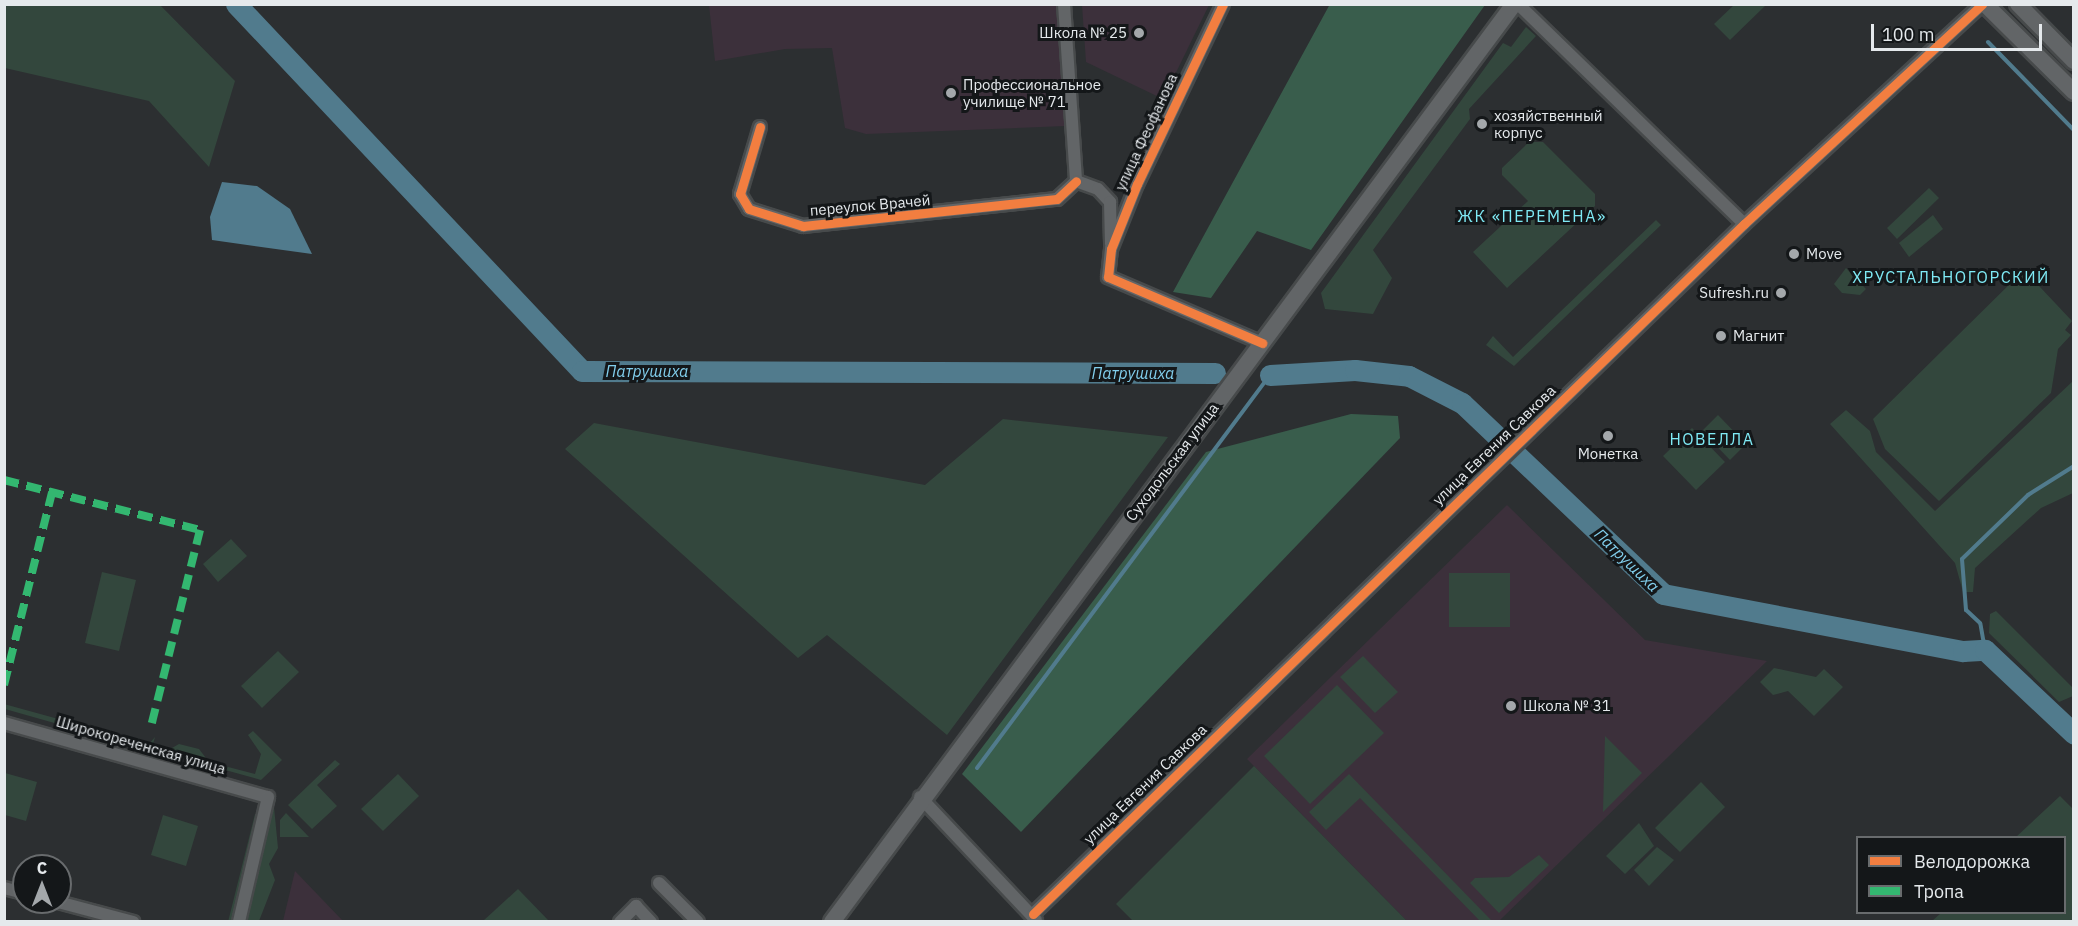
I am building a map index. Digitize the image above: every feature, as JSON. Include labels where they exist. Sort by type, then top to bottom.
[{"type":"main road","name":"Суходольская улица","points":[[832,921],[920,797],[1514,4]]},
{"type":"main road","points":[[1983,4],[2073,92]]},
{"type":"main road","points":[[2018,4],[2073,61]]},
{"type":"street","points":[[1064,4],[1076,181],[1098,189],[1110,202],[1111,249]]},
{"type":"street","name":"улица Феофанова","points":[[1223,4],[1111,249],[1108,277],[1262,343]]},
{"type":"street","points":[[1518,4],[1744,224]]},
{"type":"street","name":"улица Евгения Савкова","points":[[1035,918],[1494,466],[1744,224],[1983,4]]},
{"type":"street","name":"переулок Врачей","points":[[760,127],[740,194],[749,209],[803,226],[1057,199],[1076,181]]},
{"type":"street","name":"Широкореченская улица","points":[[4,723],[268,797],[239,921]]},
{"type":"street","points":[[920,797],[1035,918]]},
{"type":"street","points":[[659,883],[698,921]]},
{"type":"street","points":[[72,906],[133,921]]},
{"type":"street","points":[[620,921],[636,906],[651,921]]},
{"type":"shaded area","name":"Школа № 25","points":[[1082,4],[1209,5],[1163,99],[1086,62]]},
{"type":"shaded area","name":"Профессиональное училище № 71","points":[[709,5],[1056,5],[1065,126],[866,134],[845,128],[832,48],[785,49],[715,61]]},
{"type":"shaded area","name":"Школа № 31","points":[[1507,505],[1645,640],[1767,661],[1499,921],[1407,921],[1247,759]]},
{"type":"shaded area","points":[[295,871],[343,921],[283,921]]},
{"type":"green space","points":[[5,4],[160,5],[235,81],[209,167],[149,101],[5,68]]},
{"type":"green space","points":[[1330,4],[1485,5],[1311,250],[1257,231],[1211,298],[1173,292]]},
{"type":"green space","points":[[1735,4],[1766,5],[1730,40],[1714,24]]},
{"type":"green space","points":[[1526,27],[1536,36],[1469,109],[1470,119],[1373,250],[1392,278],[1373,314],[1325,309],[1321,293],[1503,43],[1511,47]]},
{"type":"green space","points":[[1529,142],[1543,142],[1595,194],[1595,206],[1507,288],[1473,252],[1528,201],[1502,175],[1502,168]]},
{"type":"green space","points":[[1929,188],[1939,198],[1897,239],[1887,228]]},
{"type":"green space","points":[[1933,215],[1943,229],[1909,257],[1899,243]]},
{"type":"green space","points":[[1656,220],[1661,225],[1514,366],[1486,345],[1493,336],[1513,357]]},
{"type":"green space","points":[[1846,268],[1866,289],[1860,295],[1842,293],[1834,284]]},
{"type":"green space","points":[[2024,270],[2072,321],[2065,330],[2071,335],[2058,349],[2051,393],[1939,501],[1885,449],[1873,419]]},
{"type":"green space","points":[[2073,381],[2073,493],[2041,508],[1975,568],[1973,592],[1963,592],[1955,563],[1830,424],[1846,410],[1870,431],[1876,452],[1935,511]]},
{"type":"green space","points":[[1351,414],[1398,416],[1400,438],[1021,832],[962,774],[1206,452]]},
{"type":"green space","points":[[1718,415],[1746,444],[1730,460],[1702,431]]},
{"type":"green space","points":[[1003,419],[1168,437],[947,735],[827,635],[798,658],[565,449],[594,423],[925,485]]},
{"type":"green space","points":[[1692,428],[1725,462],[1696,490],[1663,456]]},
{"type":"green space","points":[[231,539],[247,556],[218,582],[203,564]]},
{"type":"green space","points":[[102,572],[136,580],[119,651],[85,643]]},
{"type":"green space","points":[[1449,573],[1510,573],[1510,627],[1449,627]]},
{"type":"green space","points":[[1996,611],[2073,688],[2073,696],[2059,702],[1989,633],[1990,614]]},
{"type":"green space","points":[[278,651],[299,672],[262,708],[241,686]]},
{"type":"green space","points":[[1363,656],[1398,692],[1375,713],[1340,677]]},
{"type":"green space","points":[[1774,668],[1816,677],[1824,669],[1843,687],[1814,716],[1788,691],[1773,695],[1760,682]]},
{"type":"green space","points":[[1337,685],[1384,733],[1310,804],[1264,756]]},
{"type":"green space","points":[[4,704],[149,744],[155,737],[149,758],[146,749],[5,709]]},
{"type":"green space","points":[[253,731],[282,760],[261,780],[182,758],[178,765],[171,761],[172,748],[179,744],[199,749],[209,762],[255,774],[261,754],[248,735]]},
{"type":"green space","points":[[1605,736],[1642,773],[1603,812]]},
{"type":"green space","points":[[335,760],[340,764],[317,785],[337,806],[312,829],[288,805]]},
{"type":"green space","points":[[1254,766],[1407,921],[1133,921],[1116,904]]},
{"type":"green space","points":[[5,773],[37,782],[26,821],[5,815]]},
{"type":"green space","points":[[398,774],[419,796],[383,831],[361,809]]},
{"type":"green space","points":[[1349,774],[1491,920],[1480,921],[1360,798],[1326,830],[1309,812]]},
{"type":"green space","points":[[1701,782],[1725,807],[1680,852],[1655,828]]},
{"type":"green space","points":[[2060,796],[2073,809],[2073,921],[1932,921],[1940,914],[2066,914],[2066,836],[2017,836]]},
{"type":"green space","points":[[274,807],[278,848],[269,864],[275,880],[259,921],[245,922]]},
{"type":"green space","points":[[286,813],[309,837],[280,837],[280,820]]},
{"type":"green space","points":[[255,814],[260,815],[234,921],[228,922]]},
{"type":"green space","points":[[163,815],[198,826],[186,866],[151,855]]},
{"type":"green space","points":[[1639,823],[1654,846],[1625,874],[1606,856]]},
{"type":"green space","points":[[1657,847],[1674,860],[1649,886],[1634,870]]},
{"type":"green space","points":[[1539,855],[1549,865],[1499,913],[1470,883],[1475,878],[1509,877]]},
{"type":"green space","points":[[518,889],[549,921],[483,921]]},
{"type":"water","points":[[222,182],[257,186],[290,209],[312,254],[212,240],[210,217]]},
{"type":"waterway","name":"Патрушиха","points":[[236,4],[582,371],[1215,373]]},
{"type":"waterway","points":[[1988,42],[2074,130]]},
{"type":"waterway","name":"Патрушиха","points":[[1270,375],[1355,370],[1409,376],[1462,403],[1663,594],[1963,651],[1985,650],[2074,734]]},
{"type":"waterway","points":[[977,768],[1270,375]]},
{"type":"waterway","points":[[1985,650],[1980,623],[1966,610],[1962,559],[2028,495],[2074,466]]},
{"type":"marked path","points":[[4,480],[200,530],[150,730]]},
{"type":"marked path","points":[[4,685],[52,492]]},
{"type":"cycle path","points":[[1223,4],[1137,184],[1111,249],[1108,277],[1262,343]]},
{"type":"cycle path","points":[[1033,914],[1744,224],[1982,4]]},
{"type":"cycle path","points":[[760,127],[740,194],[749,209],[803,226],[1057,199],[1076,181]]},
{"type":"place","name":"Школа № 25","points":[[1139,33]]},
{"type":"place","name":"Профессиональное училище № 71","points":[[951,93]]},
{"type":"place","name":"хозяйственный корпус","points":[[1482,124]]},
{"type":"place","name":"Move","points":[[1794,254]]},
{"type":"place","name":"Sufresh.ru","points":[[1781,293]]},
{"type":"place","name":"Магнит","points":[[1721,336]]},
{"type":"place","name":"Монетка","points":[[1608,436]]},
{"type":"place","name":"Школа № 31","points":[[1511,706]]},
{"type":"district","name":"ЖК «ПЕРЕМЕНА»","points":[[1532,216]]},
{"type":"district","name":"ХРУСТАЛЬНОГОРСКИЙ","points":[[1951,277]]},
{"type":"district","name":"НОВЕЛЛА","points":[[1712,439]]}]
